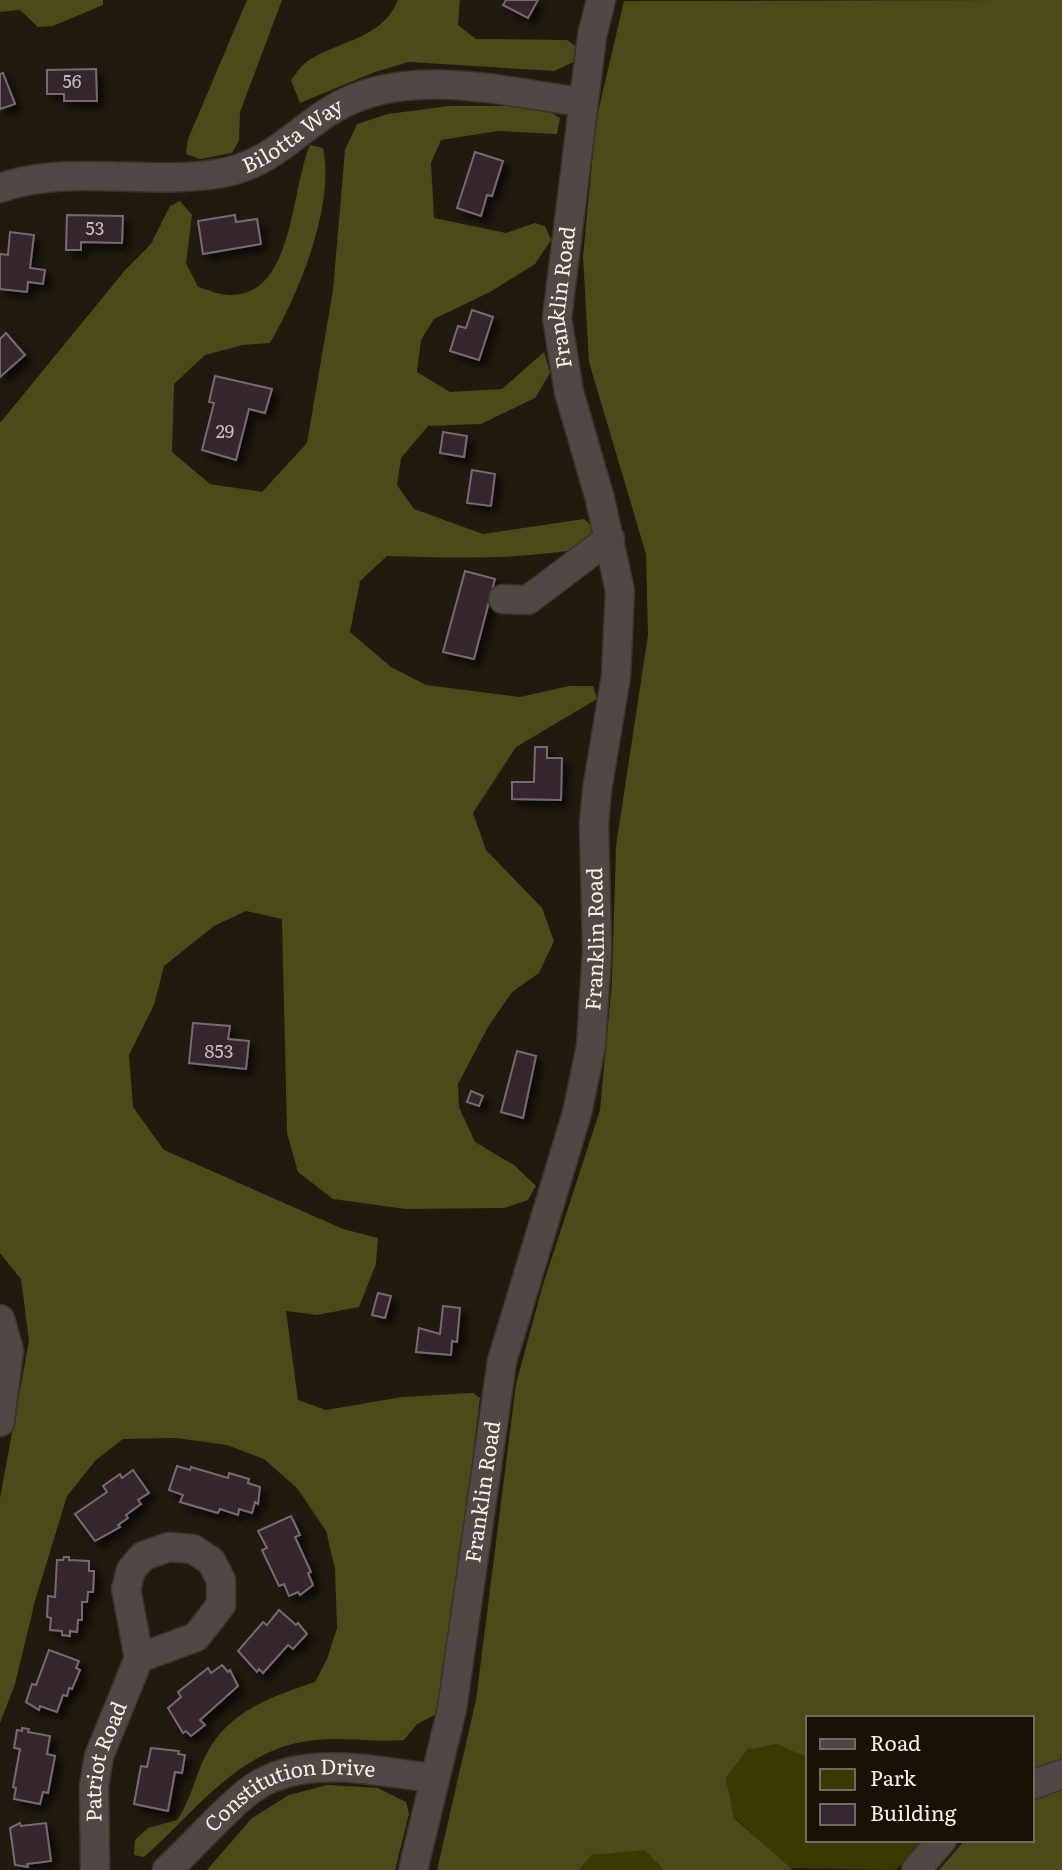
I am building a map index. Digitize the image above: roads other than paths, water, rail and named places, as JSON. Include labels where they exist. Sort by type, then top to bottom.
[{"type":"street","name":"Franklin Road","points":[[413,1870],[452,1709],[502,1361],[577,1113],[591,1046],[597,951],[594,824],[617,676],[620,605],[610,538],[569,392],[557,332],[583,102],[592,36],[601,0]]},
{"type":"street","name":"Bilotta Way","points":[[0,188],[23,180],[56,177],[176,178],[228,172],[249,166],[280,150],[315,121],[346,102],[374,90],[437,85],[583,102]]},
{"type":"street","points":[[503,599],[528,600],[610,538]]},
{"type":"street","points":[[0,1319],[9,1350],[0,1422]]},
{"type":"street","name":"Patriot Road","points":[[95,1870],[94,1786],[99,1756],[139,1658]]},
{"type":"street","name":"Constitution Drive","points":[[167,1870],[246,1793],[281,1774],[323,1766],[435,1778]]},
{"type":"street","points":[[1034,1784],[1062,1774]]},
{"type":"street","points":[[916,1870],[940,1842]]}]
